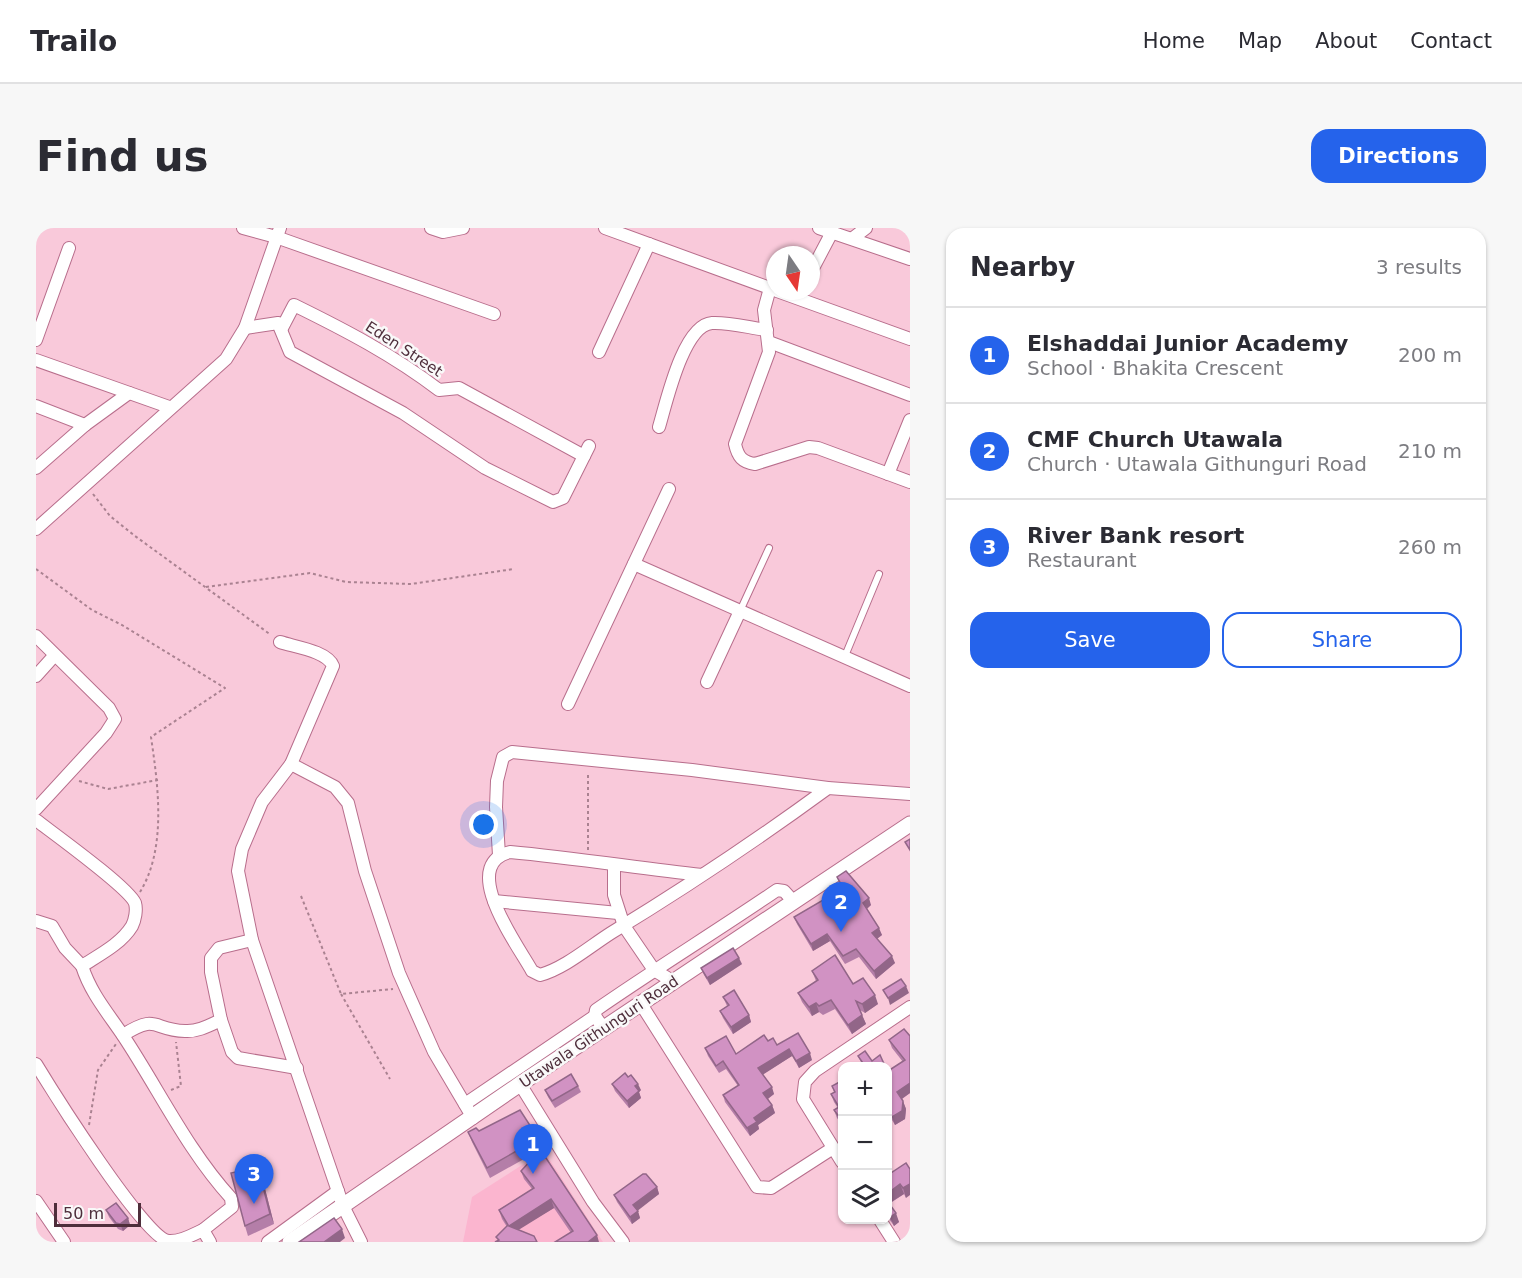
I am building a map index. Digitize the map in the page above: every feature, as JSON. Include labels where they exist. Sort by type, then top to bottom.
[{"type":"street","points":[[243,228],[278,232],[494,314]]},
{"type":"street","points":[[431,228],[443,232],[463,228]]},
{"type":"street","points":[[605,228],[766,287]]},
{"type":"street","points":[[853,238],[866,228]]},
{"type":"street","points":[[820,246],[825,231],[853,238],[910,259]]},
{"type":"street","points":[[36,529],[169,407],[198,386],[226,359],[245,328],[278,232]]},
{"type":"street","points":[[598,352],[650,244]]},
{"type":"street","points":[[36,340],[69,248]]},
{"type":"street","points":[[770,300],[765,310],[769,352],[735,444],[740,458],[745,463],[755,464],[809,447],[818,448],[910,482]]},
{"type":"street","points":[[813,300],[910,339]]},
{"type":"street","name":"Eden Street","points":[[294,305],[359,336],[403,362],[439,390],[459,388],[586,451],[563,498],[553,502],[485,468],[403,413],[290,352],[282,328],[294,305]]},
{"type":"street","points":[[245,328],[278,323],[282,328]]},
{"type":"street","points":[[659,427],[682,352],[699,328],[712,323],[768,336],[910,395]]},
{"type":"street","points":[[36,360],[169,407]]},
{"type":"street","points":[[36,468],[85,425],[129,393]]},
{"type":"street","points":[[36,406],[85,425]]},
{"type":"street","points":[[888,474],[910,420]]},
{"type":"street","points":[[568,705],[669,489]]},
{"type":"street","points":[[634,564],[910,686]]},
{"type":"street","points":[[707,682],[740,611]]},
{"type":"street","points":[[36,636],[109,708],[115,719],[106,733],[36,809]]},
{"type":"street","points":[[279,641],[331,660],[333,666],[291,764],[262,802],[242,849],[238,871],[252,940],[343,1206],[361,1242]]},
{"type":"street","points":[[36,676],[54,656]]},
{"type":"street","points":[[499,855],[497,781],[506,754],[588,759],[828,788],[910,794]]},
{"type":"street","points":[[291,764],[335,787],[348,803],[365,871],[405,988],[434,1052],[473,1118]]},
{"type":"street","points":[[702,875],[614,865],[588,859],[510,852],[499,855],[493,860],[488,872],[489,891],[536,975],[546,973],[702,875],[828,788]]},
{"type":"street","points":[[36,820],[106,875],[134,902],[136,912],[133,924],[121,940],[82,966]]},
{"type":"street","name":"Utawala Githunguri Road","points":[[290,1242],[520,1084],[910,824]]},
{"type":"street","points":[[614,865],[614,895],[624,926],[654,970],[674,982]]},
{"type":"street","points":[[604,1029],[595,1016],[596,1010],[654,970],[719,930],[777,890],[784,891],[794,902]]},
{"type":"street","points":[[494,901],[618,913]]},
{"type":"street","points":[[36,921],[52,926],[65,948],[82,966],[92,993],[123,1035],[198,1155],[231,1198],[232,1207],[203,1230],[179,1241],[167,1241],[156,1236],[126,1198],[36,1064]]},
{"type":"street","points":[[719,930],[730,945]]},
{"type":"street","points":[[252,940],[219,948],[211,958],[211,972],[221,1020],[232,1052],[238,1058],[297,1068]]},
{"type":"street","points":[[641,1004],[758,1187],[771,1188],[833,1148]]},
{"type":"street","points":[[838,1155],[803,1099],[805,1082],[815,1071],[910,1007]]},
{"type":"street","points":[[465,1104],[595,1016]]},
{"type":"street","points":[[123,1035],[141,1024],[153,1022],[174,1030],[188,1032],[221,1020]]},
{"type":"street","points":[[520,1084],[593,1202],[623,1242]]},
{"type":"street","points":[[268,1242],[338,1191]]},
{"type":"street","points":[[38,1207],[64,1242]]},
{"type":"street","points":[[883,1224],[894,1242]]},
{"type":"street","points":[[203,1230],[210,1242]]},
{"type":"lane","points":[[740,611],[769,548]]},
{"type":"lane","points":[[845,656],[879,574]]},
{"type":"path","points":[[88,480],[94,497],[110,516],[168,562],[279,641]]},
{"type":"path","points":[[36,569],[92,610],[122,625],[225,688],[151,737],[158,780],[156,839],[147,881],[134,902]]},
{"type":"path","points":[[206,587],[310,573],[346,582],[411,584],[514,569]]},
{"type":"path","points":[[588,759],[588,859]]},
{"type":"path","points":[[66,775],[91,786],[108,789],[158,780]]},
{"type":"path","points":[[301,896],[341,994],[390,1079]]},
{"type":"path","points":[[341,994],[405,988]]},
{"type":"path","points":[[160,1096],[181,1086],[174,1030]]},
{"type":"path","points":[[87,1140],[98,1070],[123,1035]]},
{"type":"shaded area","points":[[544,1151],[603,1242],[463,1242],[472,1197]]},
{"type":"building","points":[[910,839],[910,850],[905,842]]},
{"type":"building","points":[[846,871],[869,898],[863,903],[879,928],[872,933],[892,956],[874,971],[856,949],[843,956],[827,934],[811,944],[794,917],[825,899],[824,897],[841,884],[837,877]]},
{"type":"building","points":[[733,948],[739,958],[707,978],[701,968]]},
{"type":"building","points":[[835,955],[853,984],[863,978],[875,995],[862,1004],[856,1001],[862,1015],[848,1025],[831,1000],[819,1006],[816,1003],[809,1007],[798,993],[818,980],[812,971]]},
{"type":"building","points":[[901,979],[906,986],[888,998],[883,990]]},
{"type":"building","points":[[734,990],[749,1015],[731,1027],[720,1011],[729,1005],[723,997]]},
{"type":"building","points":[[904,1029],[910,1036],[910,1083],[897,1092],[903,1101],[902,1111],[892,1117],[892,1068],[905,1060],[889,1040]]},
{"type":"building","points":[[798,1033],[810,1053],[796,1061],[789,1049],[758,1068],[772,1087],[763,1093],[772,1105],[754,1118],[757,1122],[747,1128],[723,1095],[739,1085],[723,1061],[716,1066],[705,1048],[726,1036],[736,1054],[764,1035],[768,1041],[773,1038],[777,1045]]},
{"type":"building","points":[[865,1051],[872,1061],[880,1055],[883,1062],[862,1062],[858,1056]]},
{"type":"building","points":[[625,1073],[628,1077],[631,1075],[638,1084],[635,1086],[639,1091],[627,1101],[612,1084]]},
{"type":"building","points":[[571,1074],[578,1086],[552,1101],[545,1090]]},
{"type":"building","points":[[838,1083],[838,1105],[831,1094],[835,1092],[832,1086]]},
{"type":"building","points":[[520,1110],[533,1130],[516,1142],[520,1149],[487,1168],[468,1132],[476,1128],[479,1131]]},
{"type":"building","points":[[544,1155],[597,1235],[588,1242],[555,1242],[573,1231],[551,1199],[509,1226],[534,1236],[537,1242],[495,1242],[499,1240],[496,1237],[508,1225],[499,1210],[534,1188],[521,1171],[532,1159],[534,1161]]},
{"type":"building","points":[[906,1163],[910,1169],[910,1184],[903,1188],[900,1184],[892,1190],[892,1172]]},
{"type":"building","points":[[258,1167],[270,1214],[245,1226],[231,1173]]},
{"type":"building","points":[[646,1174],[657,1187],[633,1205],[638,1211],[630,1217],[614,1195]]},
{"type":"building","points":[[116,1203],[128,1218],[120,1224],[116,1223],[106,1210]]},
{"type":"building","points":[[334,1218],[342,1229],[324,1242],[299,1242]]},
{"type":"place","name":"CMF Church Utawala","points":[[841,932]]},
{"type":"place","name":"Elshaddai Junior Academy","points":[[533,1174]]},
{"type":"place","name":"River Bank resort","points":[[254,1204]]}]
